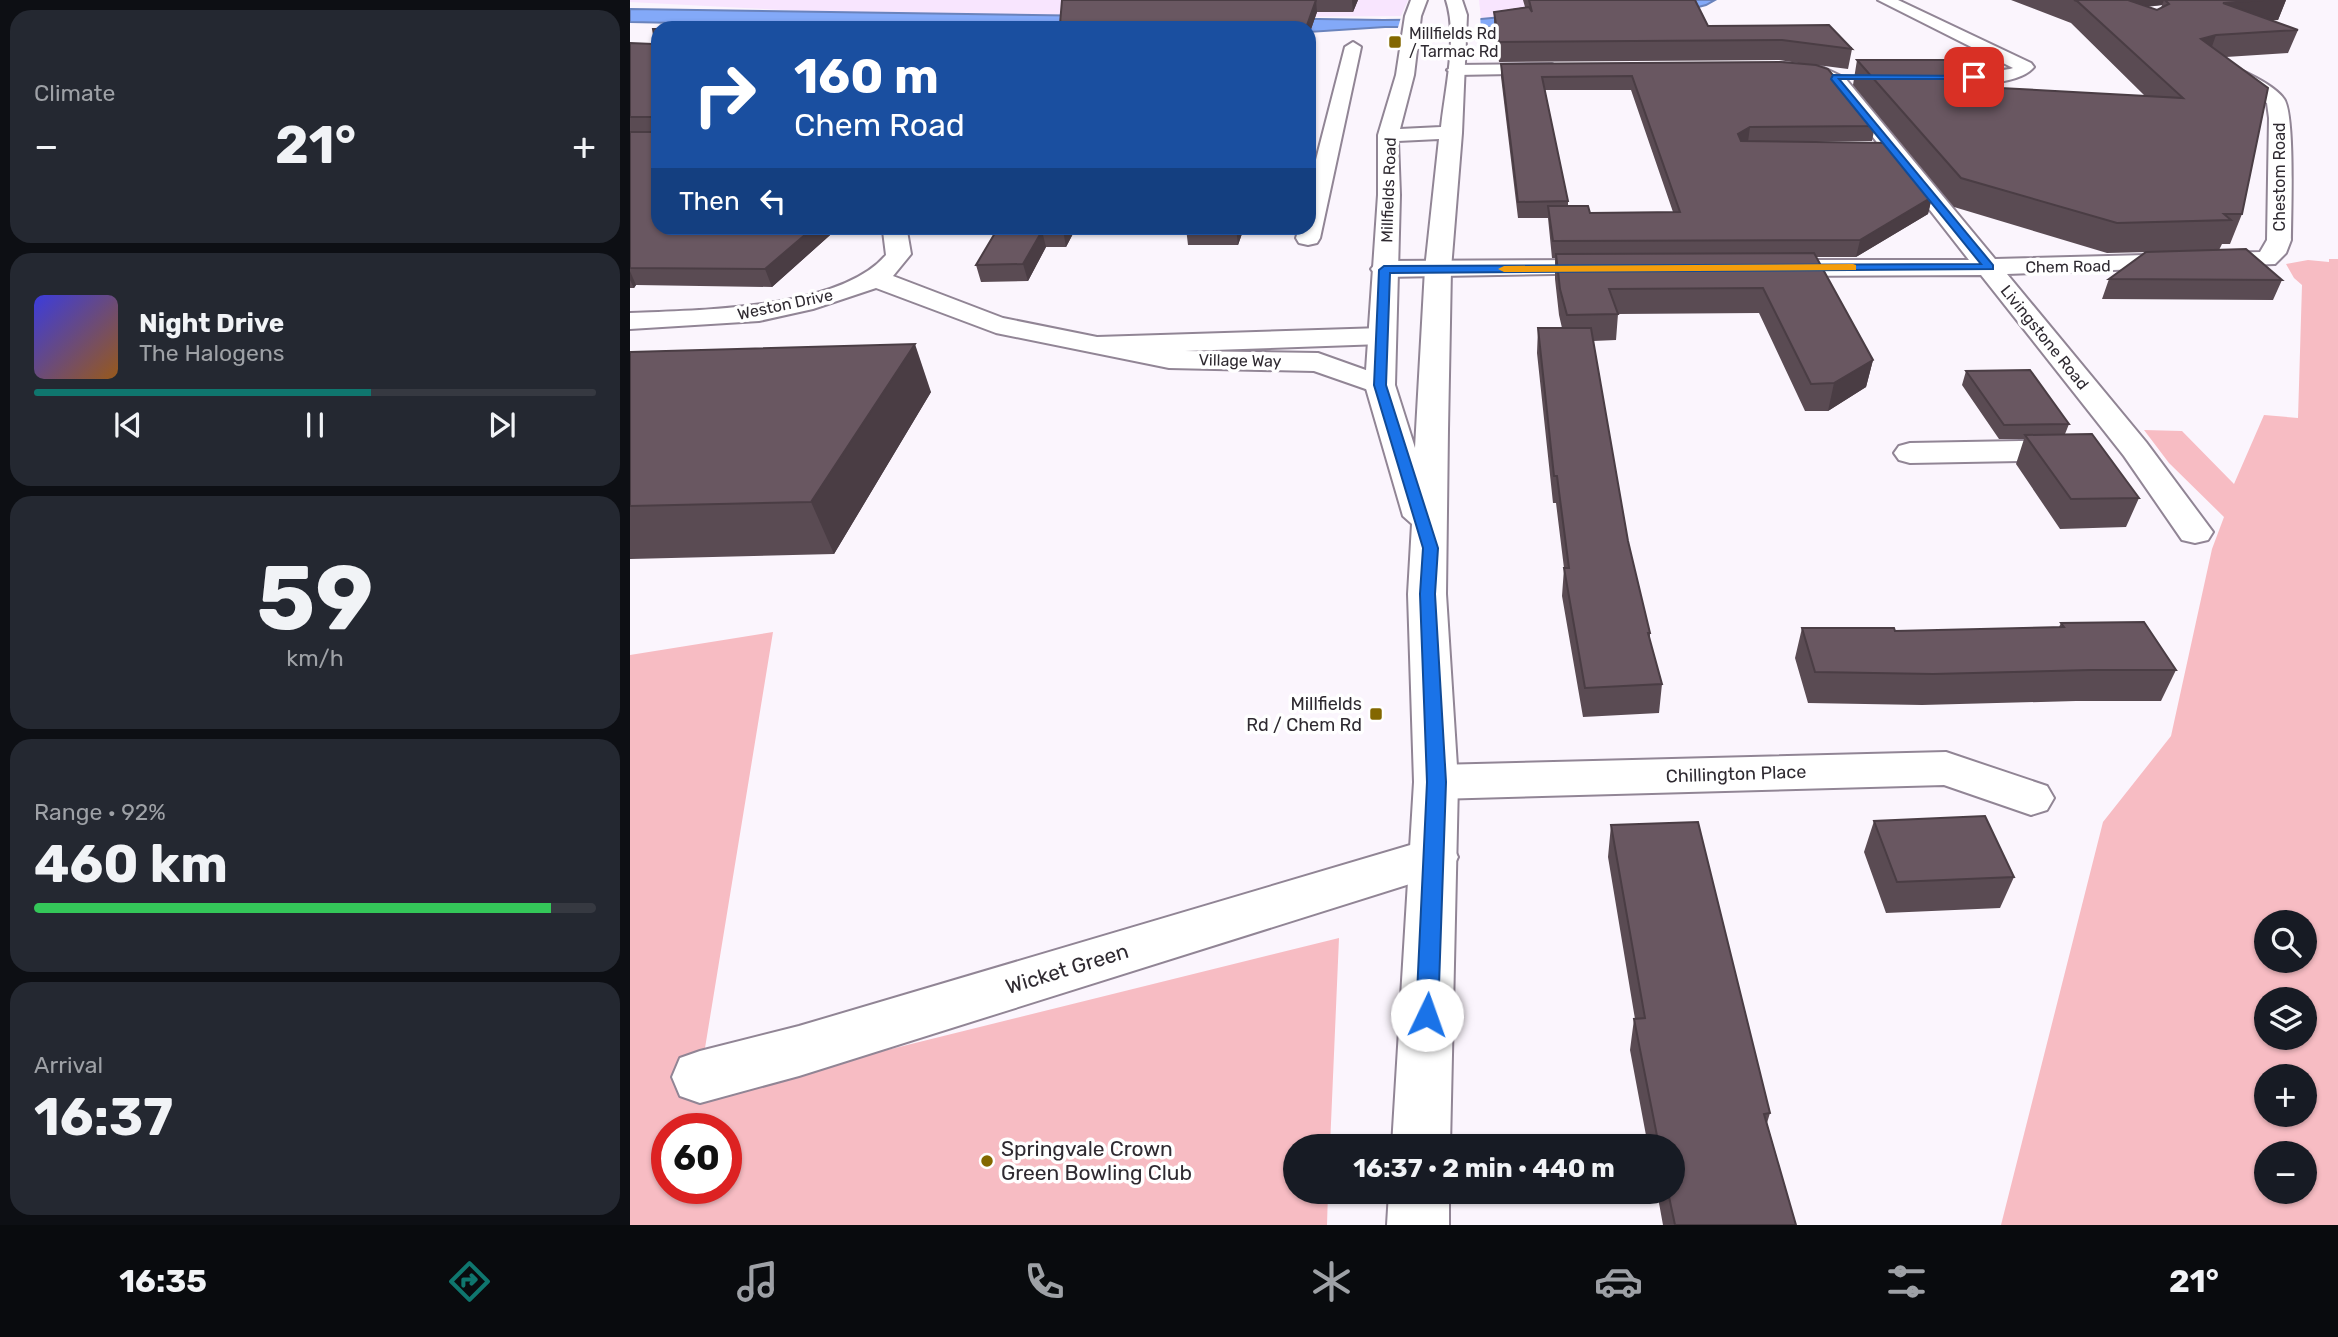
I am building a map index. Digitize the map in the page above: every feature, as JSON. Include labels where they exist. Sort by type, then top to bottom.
[{"type":"street","points":[[1886,0],[2025,67],[2019,74],[2006,76],[1923,77]]},
{"type":"street","name":"Millfields Road","points":[[1422,1134],[1436,782],[1427,594],[1438,269],[1452,133],[1457,16]]},
{"type":"street","name":"Millfields Road","points":[[1414,17],[1405,75],[1388,135],[1389,195],[1380,385],[1430,548]]},
{"type":"street","points":[[1318,158],[1353,47]]},
{"type":"street","name":"Chestom Road","points":[[2214,65],[2255,85],[2276,101],[2279,118],[2279,240],[2274,253],[2266,259],[2247,262]]},
{"type":"street","name":"Livingstone Road","points":[[1766,68],[1798,69],[1846,76],[1879,150],[1989,267],[2135,449],[2195,532]]},
{"type":"street","points":[[1456,70],[1564,69]]},
{"type":"street","points":[[1388,135],[1452,133]]},
{"type":"street","name":"Weston Drive","points":[[630,321],[747,315],[820,299],[872,280],[897,260],[900,251],[896,235]]},
{"type":"street","name":"Chem Road","points":[[1741,268],[2247,262]]},
{"type":"street","points":[[1384,270],[1631,268]]},
{"type":"street","name":"Village Way","points":[[872,280],[879,280],[996,325],[1169,359],[1318,362],[1380,385]]},
{"type":"street","name":"Village Way","points":[[1097,345],[1382,336]]},
{"type":"street","points":[[1910,453],[2135,449]]},
{"type":"street","name":"Chillington Place","points":[[1436,782],[1946,768],[2031,798]]},
{"type":"street","name":"Wicket Green","points":[[700,1077],[799,1051],[1434,857]]},
{"type":"street","points":[[1418,1225],[1419,1204]]},
{"type":"shaded area","points":[[630,0],[1408,0],[1401,16],[1133,18],[840,13]]},
{"type":"shaded area","points":[[1479,0],[1644,0],[1599,8],[1481,19]]},
{"type":"shaded area","points":[[2329,259],[2338,259],[2338,1225],[2001,1225],[2103,822],[2171,736],[2212,549],[2224,517],[2169,463],[2144,430],[2182,431],[2234,484],[2264,415],[2298,418],[2302,285],[2294,278],[2286,264],[2308,260],[2329,262]]},
{"type":"shaded area","points":[[773,632],[697,1097],[1339,938],[1331,1134],[1283,1134],[1283,1204],[1328,1204],[1327,1225],[630,1225],[630,655]]},
{"type":"water","points":[[1644,0],[1715,0],[1679,12],[1506,27],[1385,27],[1316,32],[1316,21],[630,22],[630,9],[1383,20],[1481,19],[1599,8]]},
{"type":"pier","points":[[1480,15],[1481,29],[1397,31],[1401,17]]},
{"type":"building","points":[[1062,0],[1316,0],[1308,21],[1060,21]]},
{"type":"building","points":[[1529,0],[1695,0],[1708,26],[1829,25],[1852,49],[1782,40],[1499,42],[1494,12],[1529,7],[1532,12]]},
{"type":"building","points":[[2074,0],[2128,0],[2157,10],[2169,4],[2165,0],[2263,0],[2223,3],[2298,30],[2216,35],[2201,39],[2268,88],[2242,214],[2224,214],[2231,220],[2117,223],[1961,178],[1857,60],[1969,60],[2000,88],[2183,98]]},
{"type":"building","points":[[630,43],[651,44],[651,117],[630,117]]},
{"type":"building","points":[[1781,62],[1816,65],[1828,69],[1875,126],[1750,127],[1738,134],[1741,141],[1888,143],[1932,197],[1860,240],[1553,241],[1548,206],[1588,206],[1590,213],[1680,212],[1632,76],[1542,77],[1568,201],[1518,202],[1501,64]]},
{"type":"building","points":[[630,132],[651,132],[651,235],[805,235],[765,269],[630,268]]},
{"type":"building","points":[[994,235],[1040,235],[1023,264],[976,265]]},
{"type":"building","points":[[2246,249],[2282,280],[2109,279],[2146,252]]},
{"type":"building","points":[[1814,253],[1873,360],[1834,383],[1811,384],[1763,288],[1609,289],[1618,314],[1567,315],[1560,289],[1556,254]]},
{"type":"building","points":[[1538,328],[1591,328],[1628,541],[1662,684],[1585,688],[1564,568],[1569,568],[1557,476],[1554,476]]},
{"type":"building","points":[[915,344],[811,502],[630,506],[630,352]]},
{"type":"building","points":[[2030,370],[2069,424],[2004,425],[1966,371]]},
{"type":"building","points":[[2092,434],[2139,498],[2071,499],[2025,435]]},
{"type":"building","points":[[2144,622],[2176,670],[1933,674],[1815,672],[1802,628],[1894,628],[1895,631],[2064,627],[2061,623]]},
{"type":"building","points":[[1985,816],[2014,877],[1897,882],[1874,821]]},
{"type":"building","points":[[1698,822],[1770,1113],[1764,1114],[1796,1225],[1675,1225],[1671,1204],[1685,1204],[1685,1134],[1657,1134],[1634,1019],[1645,1018],[1611,825]]},
{"type":"slow traffic","points":[[1504,269],[1853,268]]},
{"type":"place","name":"Millfields Rd / Tarmac Rd","points":[[1395,42]]},
{"type":"place","name":"Millfields Rd / Chem Rd","points":[[1376,714]]},
{"type":"place","name":"Springvale Crown Green Bowling Club","points":[[987,1161]]},
{"type":"route","points":[[1427,1015],[1436,782],[1427,594],[1430,548],[1380,385],[1384,270],[1989,267],[1833,77],[1974,77]]}]
